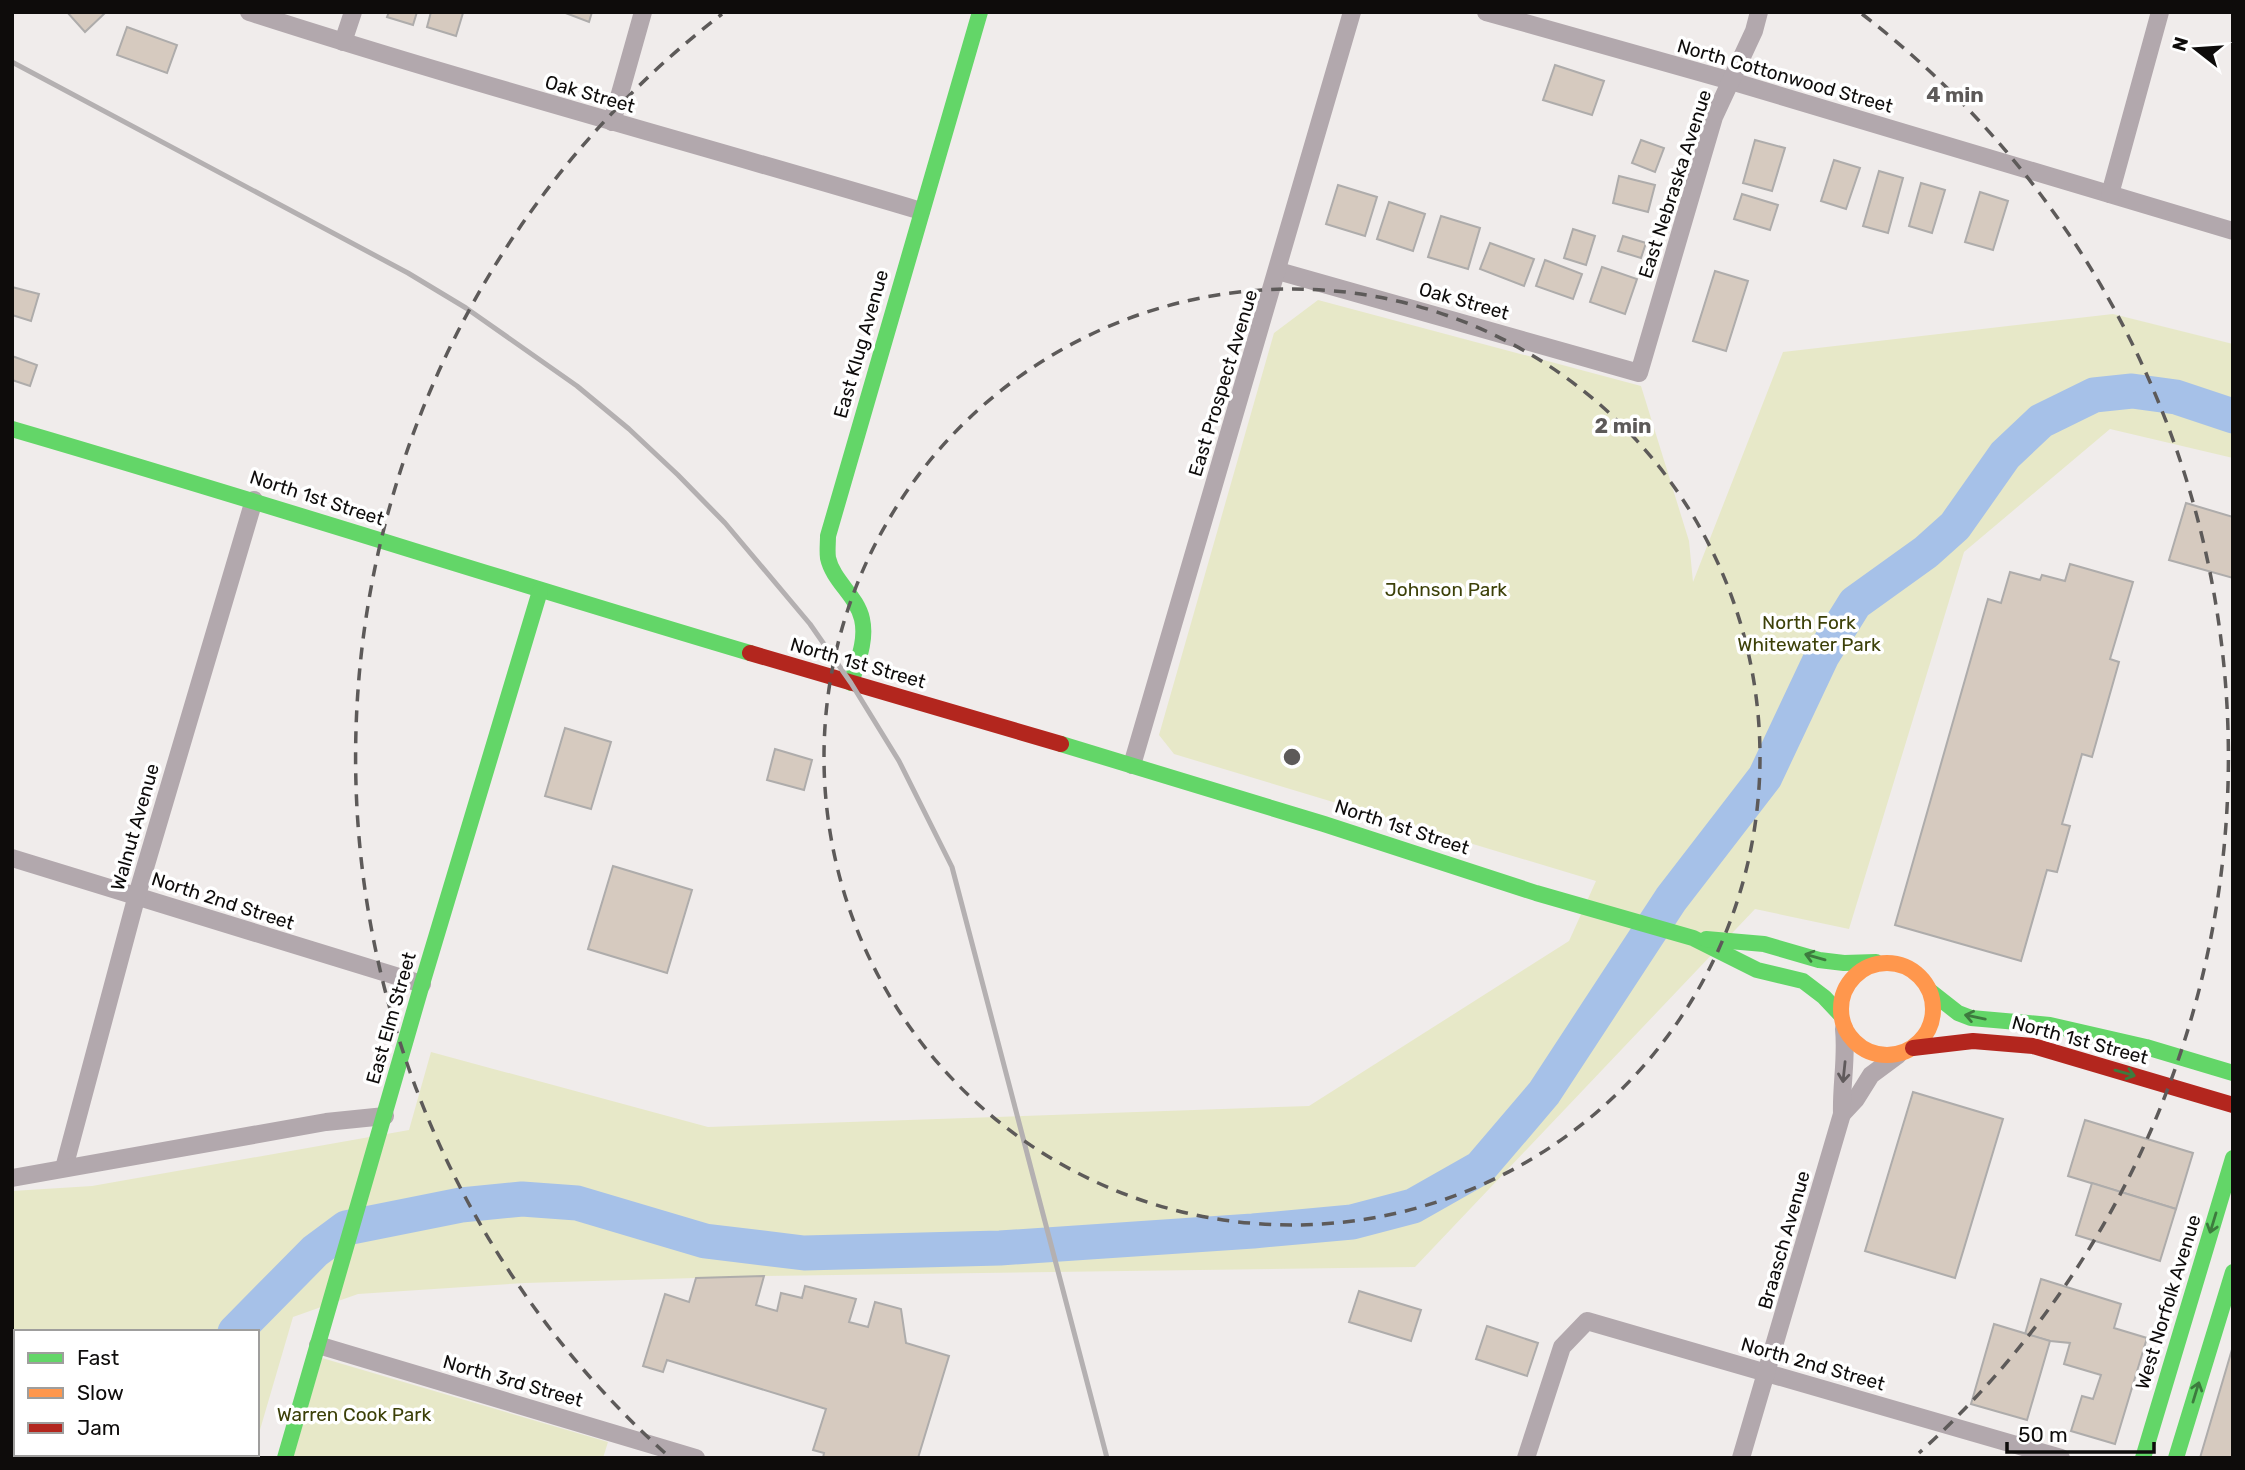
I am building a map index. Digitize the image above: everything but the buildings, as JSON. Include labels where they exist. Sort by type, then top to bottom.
[{"type":"main road","name":"East Klug Avenue","points":[[851,683],[861,648],[863,621],[856,603],[834,573],[828,556],[828,536],[980,12]]},
{"type":"main road","name":"North 1st Street","points":[[12,429],[254,500],[540,591],[1132,765],[1693,939],[1757,970],[1803,981],[1824,997],[1842,1022]]},
{"type":"main road","name":"East Elm Street","points":[[285,1458],[422,984],[540,591]]},
{"type":"main road","name":"North 1st Street","points":[[1693,939],[1764,944],[1819,960],[1844,963],[1882,962]]},
{"type":"main road","points":[[1882,962],[1897,963],[1922,978],[1930,991],[1933,1006],[1931,1022],[1924,1037],[1905,1051],[1882,1056],[1867,1052],[1854,1042],[1842,1022],[1840,999],[1846,986],[1855,974],[1868,966],[1882,962]]},
{"type":"main road","name":"North 1st Street","points":[[1930,991],[1958,1013],[1971,1018],[2050,1025],[2146,1047],[2233,1073]]},
{"type":"main road","name":"North 1st Street","points":[[1905,1051],[1943,1041],[2005,1040],[2233,1105]]},
{"type":"main road","name":"West Norfolk Avenue","points":[[2143,1458],[2233,1158]]},
{"type":"main road","points":[[2176,1458],[2233,1272]]},
{"type":"street","name":"Oak Street","points":[[250,12],[611,122],[921,211]]},
{"type":"street","points":[[343,42],[353,12]]},
{"type":"street","points":[[611,122],[643,12]]},
{"type":"street","name":"East Prospect Avenue","points":[[1132,765],[1352,12]]},
{"type":"street","name":"North Cottonwood Street","points":[[1486,12],[1731,81],[2233,231]]},
{"type":"street","name":"East Nebraska Avenue","points":[[1639,373],[1714,117],[1754,32],[1759,12]]},
{"type":"street","points":[[2110,194],[2160,12]]},
{"type":"street","name":"Oak Street","points":[[1278,271],[1639,373]]},
{"type":"street","name":"Walnut Avenue","points":[[64,1168],[137,895],[254,500]]},
{"type":"street","name":"North 2nd Street","points":[[12,858],[422,984]]},
{"type":"street","name":"Braasch Avenue","points":[[1741,1458],[1842,1114],[1841,1093],[1846,1049],[1842,1022]]},
{"type":"street","name":"Braasch Avenue","points":[[1842,1114],[1856,1099],[1871,1075],[1905,1051]]},
{"type":"street","points":[[12,1178],[326,1122],[385,1116]]},
{"type":"street","name":"North 2nd Street","points":[[1527,1458],[1562,1347],[1587,1321],[2062,1458]]},
{"type":"street","name":"North 3rd Street","points":[[318,1345],[696,1458]]},
{"type":"green space","name":"North Fork Whitewater Park","points":[[1318,300],[1641,386],[1689,541],[1693,582],[1783,352],[2113,314],[2233,344],[2233,458],[2110,429],[1964,552],[1849,929],[1755,909],[1415,1267],[764,1276],[525,1283],[358,1294],[293,1317],[259,1433],[259,1330],[14,1330],[14,1456],[252,1456],[12,1458],[12,1191],[92,1186],[409,1130],[431,1052],[708,1127],[1309,1106],[1569,941],[1596,881],[1174,754],[1159,735],[1274,333]]},
{"type":"green space","name":"Warren Cook Park","points":[[322,1358],[608,1442],[603,1458],[293,1458]]},
{"type":"waterway","points":[[237,1330],[315,1251],[346,1228],[461,1205],[522,1199],[577,1203],[705,1241],[804,1253],[1000,1248],[1253,1231],[1352,1222],[1413,1206],[1480,1168],[1544,1093],[1671,899],[1765,777],[1822,656],[1855,603],[1926,552],[1955,526],[2005,455],[2041,421],[2094,395],[2132,391],[2176,397],[2233,416]]},
{"type":"railway","points":[[12,62],[408,273],[466,308],[577,386],[629,429],[725,523],[810,624],[851,683],[899,761],[952,867],[1107,1458]]},
{"type":"traffic: fast","points":[[851,683],[862,644],[862,619],[831,566],[828,536],[980,12]]},
{"type":"traffic: fast","points":[[12,429],[750,653]]},
{"type":"traffic: fast","points":[[285,1458],[422,984],[540,591]]},
{"type":"traffic: fast","points":[[1061,744],[1324,824],[1536,893],[1693,938],[1757,970],[1803,981],[1840,1014]]},
{"type":"traffic: fast","points":[[1706,939],[1764,944],[1819,960],[1844,963],[1876,962]]},
{"type":"traffic: fast","points":[[1930,991],[1958,1013],[1971,1018],[2050,1025],[2146,1047],[2233,1073]]},
{"type":"traffic: fast","points":[[2143,1458],[2233,1158]]},
{"type":"traffic: fast","points":[[2176,1458],[2233,1272]]},
{"type":"traffic: slow","points":[[1878,963],[1896,963],[1913,970],[1926,983],[1933,1000],[1933,1009],[1933,1018],[1926,1035],[1913,1048],[1896,1055],[1878,1055],[1861,1048],[1848,1035],[1841,1018],[1841,1000],[1848,983],[1861,970],[1878,963]]},
{"type":"traffic: jam","points":[[750,653],[1061,744]]},
{"type":"traffic: jam","points":[[1913,1048],[1973,1041],[2033,1046],[2233,1105]]},
{"type":"park label","name":"Johnson Park","points":[[1446,589]]}]
